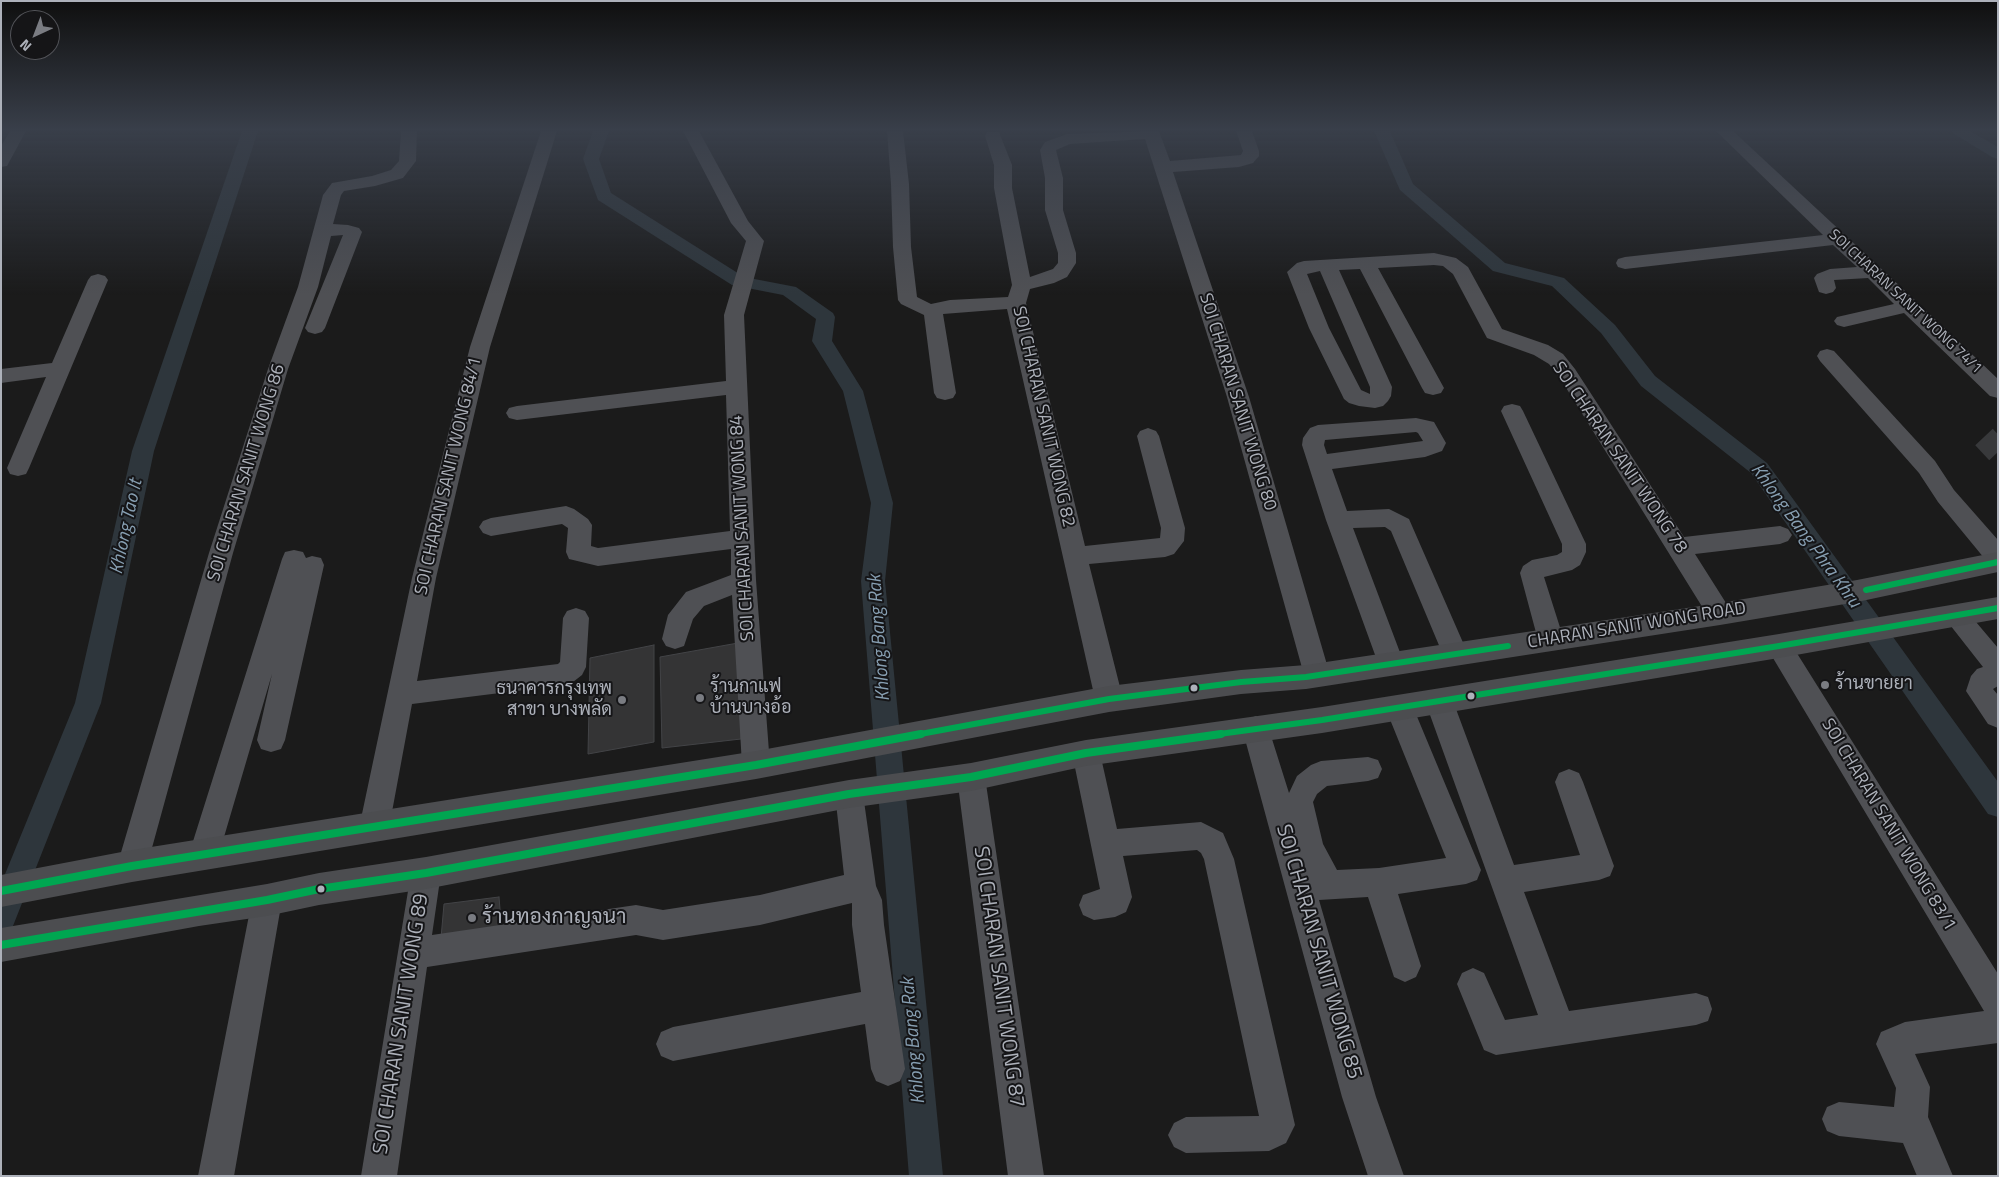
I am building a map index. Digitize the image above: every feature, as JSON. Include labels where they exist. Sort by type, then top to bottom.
[{"type":"main road","name":"CHARAN SANIT WONG ROAD","points":[[1,891],[132,866],[374,828],[756,764],[1109,699],[1241,682],[1316,675],[1391,662],[1720,614],[1846,593],[1998,562]]},
{"type":"main road","points":[[14,943],[426,872],[849,794],[971,777],[1086,753],[1322,720],[1876,630],[1998,608]]},
{"type":"street","name":"SOI CHARAN SANIT WONG 86","points":[[132,866],[221,553],[278,369],[308,288],[332,196],[338,187],[345,186]]},
{"type":"street","name":"SOI CHARAN SANIT WONG 84/1","points":[[374,828],[424,578],[480,347],[531,186]]},
{"type":"street","name":"SOI CHARAN SANIT WONG 84","points":[[720,186],[740,223],[755,241],[734,314],[744,580],[756,764]]},
{"type":"street","points":[[900,186],[902,247],[908,300],[933,312]]},
{"type":"street","name":"SOI CHARAN SANIT WONG 82","points":[[1002,186],[1019,294],[1075,556],[1109,699]]},
{"type":"street","points":[[933,312],[938,308],[1019,294],[1060,273],[1067,262],[1067,253],[1054,210],[1054,186]]},
{"type":"street","name":"SOI CHARAN SANIT WONG 80","points":[[1170,186],[1238,397],[1316,675]]},
{"type":"street","name":"SOI CHARAN SANIT WONG 74/1","points":[[1781,186],[1998,391]]},
{"type":"street","points":[[315,328],[353,232],[342,229],[323,231]]},
{"type":"street","points":[[1625,263],[1838,240]]},
{"type":"street","name":"SOI CHARAN SANIT WONG 78","points":[[1326,265],[1381,387],[1380,396],[1375,401],[1367,401],[1357,398],[1352,394],[1319,328],[1297,275],[1300,269],[1326,265],[1434,259],[1449,262],[1461,271],[1494,333],[1541,350],[1556,359],[1568,374],[1720,614]]},
{"type":"street","points":[[1366,263],[1433,388]]},
{"type":"street","points":[[1826,288],[1824,278],[1830,275],[1873,272]]},
{"type":"street","points":[[18,468],[98,280]]},
{"type":"street","points":[[1844,321],[1910,306]]},
{"type":"street","points":[[933,312],[945,393]]},
{"type":"street","points":[[1827,356],[1927,467],[1946,496],[1998,557]]},
{"type":"street","points":[[1,376],[60,369]]},
{"type":"street","points":[[517,413],[737,387]]},
{"type":"street","points":[[1512,411],[1574,544],[1574,552],[1571,558],[1563,562],[1541,567],[1532,573],[1551,640]]},
{"type":"street","points":[[1075,556],[1164,548],[1172,541],[1173,528],[1148,436]]},
{"type":"street","points":[[1319,463],[1338,520],[1391,662]]},
{"type":"street","points":[[491,527],[566,515],[580,525],[578,552],[598,557],[743,538]]},
{"type":"street","points":[[1338,520],[1389,518],[1401,525],[1455,654]]},
{"type":"street","points":[[1678,547],[1780,535]]},
{"type":"street","points":[[204,854],[280,643],[303,562]]},
{"type":"street","points":[[675,639],[681,615],[695,599],[744,580]]},
{"type":"street","points":[[1956,616],[1998,667]]},
{"type":"street","points":[[401,694],[564,674],[574,667],[576,618]]},
{"type":"street","points":[[271,740],[280,643]]},
{"type":"street","name":"SOI CHARAN SANIT WONG 83/1","points":[[1779,646],[1998,1004]]},
{"type":"street","points":[[1998,674],[1986,676],[1980,684],[1978,691],[1998,716]]},
{"type":"street","points":[[1439,701],[1559,1028]]},
{"type":"street","points":[[1368,769],[1321,774],[1307,785],[1299,802],[1315,886],[1379,882],[1466,870],[1399,707]]},
{"type":"street","name":"SOI CHARAN SANIT WONG 85","points":[[1256,728],[1315,886],[1359,1097],[1386,1176]]},
{"type":"street","points":[[1086,753],[1117,900],[1094,906]]},
{"type":"street","name":"SOI CHARAN SANIT WONG 87","points":[[971,777],[1026,1176]]},
{"type":"street","points":[[1504,881],[1599,866],[1569,782]]},
{"type":"street","points":[[849,794],[861,886],[867,900],[888,1069]]},
{"type":"street","points":[[1106,844],[1201,836],[1212,842],[1219,859],[1278,1125],[1274,1131],[1269,1133],[1186,1135]]},
{"type":"street","name":"SOI CHARAN SANIT WONG 89","points":[[379,1176],[426,872]]},
{"type":"street","points":[[1379,882],[1405,966]]},
{"type":"street","points":[[413,954],[636,920],[664,925],[740,913],[861,886]]},
{"type":"street","points":[[216,1176],[267,900]]},
{"type":"street","points":[[1473,984],[1496,1038],[1696,1009]]},
{"type":"street","points":[[672,1044],[879,1005]]},
{"type":"street","points":[[1935,1176],[1910,1119],[1913,1087],[1893,1044],[1905,1039],[1998,1026]]},
{"type":"street","points":[[1839,1119],[1914,1127]]},
{"type":"building","name":"ร้านกาแฟ บ้านบางอ้อ","points":[[738,643],[741,739],[662,748],[660,657]]},
{"type":"building","name":"ธนาคารกรุงเทพ สาขา บางพลัด","points":[[654,645],[654,742],[588,754],[590,658]]},
{"type":"building","name":"ร้านทองกาญจนา","points":[[499,897],[502,933],[441,938],[444,904]]},
{"type":"waterway","name":"Khlong Tao It","points":[[1,921],[88,703],[143,451],[232,186]]},
{"type":"waterway","name":"Khlong Bang Rak","points":[[600,186],[604,196],[738,281],[789,291],[826,317],[822,341],[853,391],[882,503],[873,581],[926,1176]]},
{"type":"waterway","name":"Khlong Bang Phra Khru","points":[[1406,186],[1499,267],[1558,282],[1608,329],[1648,381],[1759,468],[1998,805]]},
{"type":"tunnel","points":[[1984,437],[1998,452]]},
{"type":"transit line","points":[[1866,590],[1998,562]]},
{"type":"transit line","points":[[1,945],[267,900],[319,889],[426,873],[849,794],[971,777],[1086,753],[1322,720],[1779,646],[1998,608]]},
{"type":"transit line","points":[[1,891],[132,866],[756,765],[1109,699],[1241,682],[1306,677],[1508,646]]},
{"type":"place","name":"ร้านขายยา","points":[[1825,685]]},
{"type":"place","name":"ร้านกาแฟ บ้านบางอ้อ","points":[[700,698]]},
{"type":"place","name":"ธนาคารกรุงเทพ สาขา บางพลัด","points":[[622,700]]},
{"type":"place","name":"ร้านทองกาญจนา","points":[[472,918]]}]
